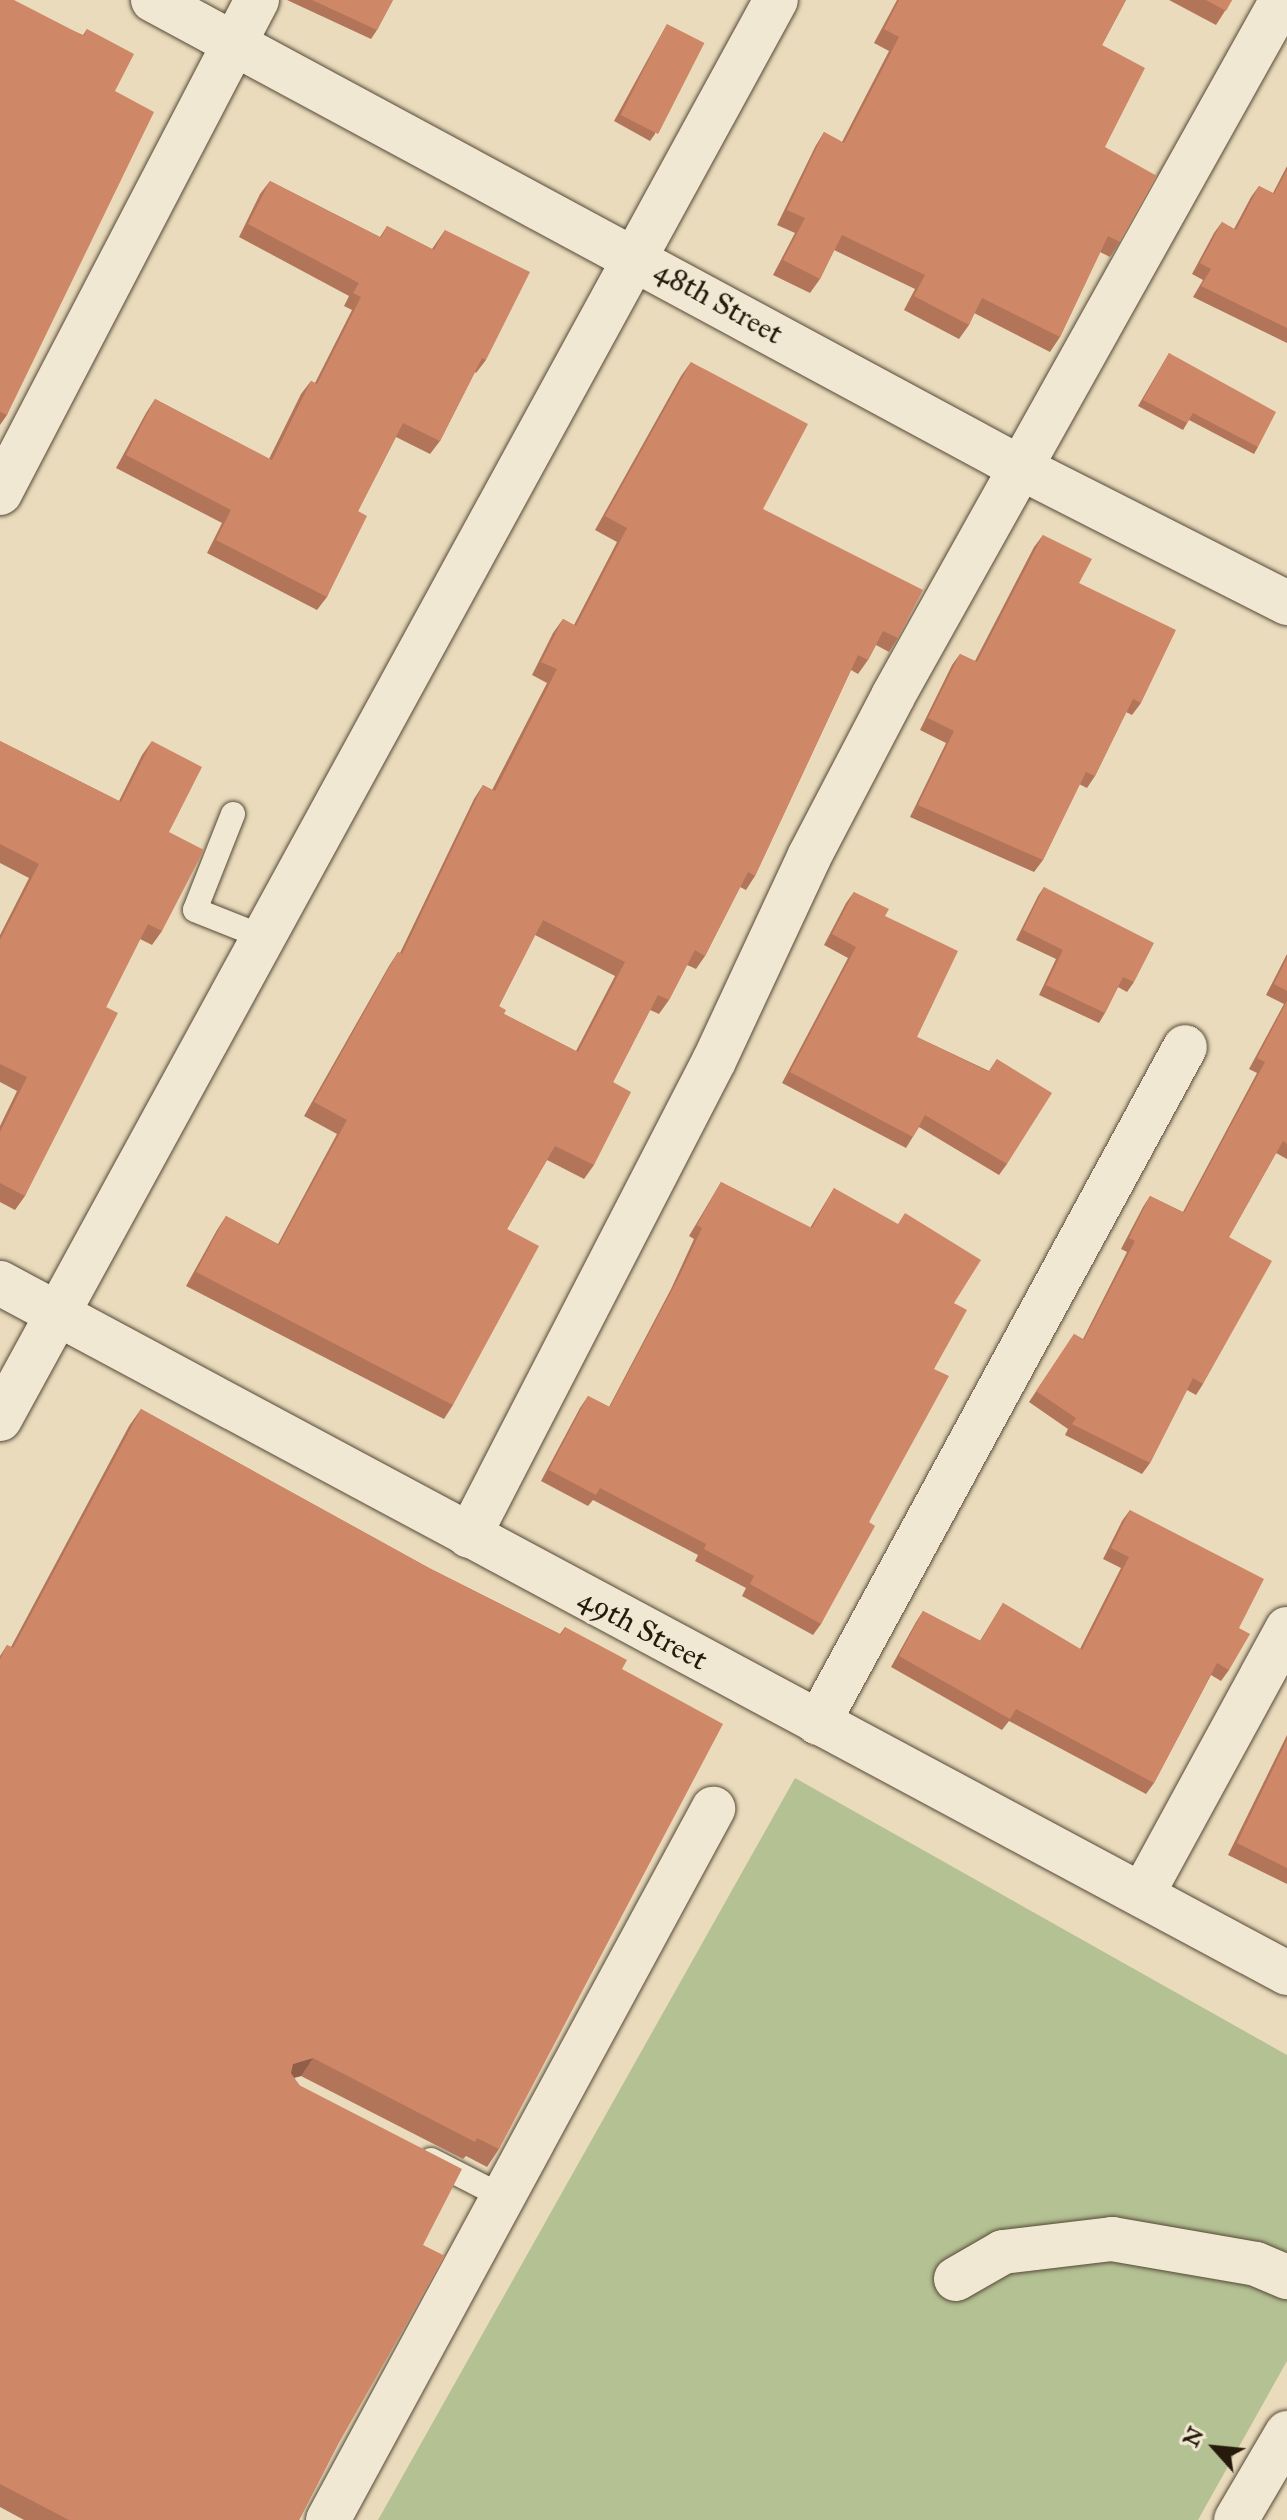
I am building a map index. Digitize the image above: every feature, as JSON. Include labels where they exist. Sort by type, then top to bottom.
[{"type":"street","name":"48th Street","points":[[153,0],[635,256],[1019,467],[1287,603]]},
{"type":"street","points":[[0,493],[257,0]]},
{"type":"street","points":[[0,1419],[776,0]]},
{"type":"street","points":[[469,1536],[714,1061],[809,857],[1019,467],[1282,0]]},
{"type":"street","points":[[818,1723],[1185,1047]]},
{"type":"street","name":"49th Street","points":[[0,1283],[1287,1973]]},
{"type":"street","points":[[1142,1895],[1287,1629]]},
{"type":"street","points":[[328,2520],[713,1809]]},
{"type":"street","points":[[956,2279],[1003,2252],[1112,2239],[1256,2264],[1287,2277]]},
{"type":"street","points":[[1236,2520],[1287,2433]]},
{"type":"lane","points":[[233,814],[195,910],[263,937]]},
{"type":"lane","points":[[406,2147],[503,2197]]},
{"type":"green space","points":[[795,1778],[1287,2055],[1287,2361],[1198,2520],[378,2520]]},
{"type":"building","points":[[0,0],[14,0],[84,36],[87,29],[134,54],[115,91],[154,112],[7,415],[0,412]]},
{"type":"building","points":[[312,0],[393,0],[377,30]]},
{"type":"building","points":[[899,0],[1126,0],[1102,45],[1145,68],[1105,147],[1157,176],[1120,242],[1108,236],[1060,337],[982,298],[969,325],[914,296],[925,275],[842,235],[820,279],[783,260],[805,218],[787,210],[824,132],[844,143],[899,37],[884,29]]},
{"type":"building","points":[[1206,0],[1232,0],[1226,11]]},
{"type":"building","points":[[667,24],[704,43],[658,134],[621,115]]},
{"type":"building","points":[[1287,170],[1287,328],[1201,286],[1211,269],[1200,263],[1222,222],[1236,230],[1259,186],[1274,194]]},
{"type":"building","points":[[270,181],[381,238],[387,226],[434,250],[445,230],[530,272],[486,360],[482,358],[440,441],[403,423],[358,511],[367,516],[327,597],[216,540],[231,510],[126,455],[155,399],[272,460],[311,381],[317,384],[361,297],[353,293],[359,283],[248,224]]},
{"type":"building","points":[[1169,353],[1276,412],[1258,447],[1193,413],[1187,423],[1143,400]]},
{"type":"building","points":[[691,362],[808,424],[763,509],[923,590],[898,638],[883,631],[868,660],[858,655],[755,876],[748,872],[705,956],[695,950],[669,1000],[658,995],[613,1082],[631,1092],[594,1165],[555,1146],[507,1229],[539,1246],[453,1405],[196,1272],[226,1216],[279,1245],[347,1120],[314,1102],[398,952],[402,954],[483,785],[495,791],[557,669],[541,662],[563,619],[576,626],[627,528],[605,516]],"holes":[[[543,920],[625,962],[578,1052],[504,1014],[506,1010],[499,1006]]]},
{"type":"building","points":[[1043,535],[1092,559],[1079,583],[1176,630],[1141,703],[1133,699],[1095,776],[1086,772],[1043,860],[918,805],[954,731],[928,718],[960,654],[977,662]]},
{"type":"building","points":[[0,741],[121,802],[152,741],[202,767],[169,832],[204,850],[162,931],[148,924],[106,1007],[118,1013],[25,1196],[0,1183],[0,1132],[27,1077],[0,1064],[0,940],[39,864],[0,844]]},
{"type":"building","points":[[1044,887],[1154,943],[1134,982],[1123,977],[1105,1013],[1046,985],[1063,950],[1023,930]]},
{"type":"building","points":[[854,892],[889,909],[885,916],[958,951],[917,1037],[989,1072],[997,1059],[1052,1093],[1007,1164],[925,1115],[913,1137],[790,1072],[856,947],[832,934]]},
{"type":"building","points":[[1287,958],[1287,991],[1274,984]]},
{"type":"building","points":[[1287,1001],[1287,1144],[1283,1141],[1229,1237],[1272,1261],[1203,1384],[1193,1378],[1150,1463],[1072,1424],[1076,1418],[1036,1391],[1074,1334],[1084,1340],[1135,1241],[1129,1238],[1150,1196],[1184,1213],[1265,1062],[1257,1058]]},
{"type":"building","points":[[721,1182],[812,1228],[834,1188],[898,1224],[905,1213],[981,1260],[954,1303],[967,1310],[934,1369],[949,1376],[869,1522],[875,1526],[821,1624],[750,1584],[754,1576],[704,1549],[706,1544],[600,1488],[596,1495],[549,1470],[588,1396],[610,1407],[679,1277],[702,1228],[697,1225]]},
{"type":"building","points":[[141,1409],[429,1568],[561,1635],[565,1627],[627,1660],[622,1669],[723,1724],[499,2149],[477,2138],[475,2142],[313,2058],[293,2064],[291,2073],[299,2085],[462,2169],[423,2245],[445,2256],[336,2448],[299,2520],[69,2520],[0,2484],[0,1659],[7,1645],[13,1648]]},
{"type":"building","points":[[1130,1510],[1264,1579],[1239,1628],[1250,1634],[1229,1670],[1217,1663],[1154,1783],[1016,1709],[1010,1719],[899,1656],[923,1611],[981,1641],[1003,1603],[1082,1650],[1129,1557],[1111,1548]]},
{"type":"building","points":[[1287,1740],[1287,1868],[1237,1843]]}]
